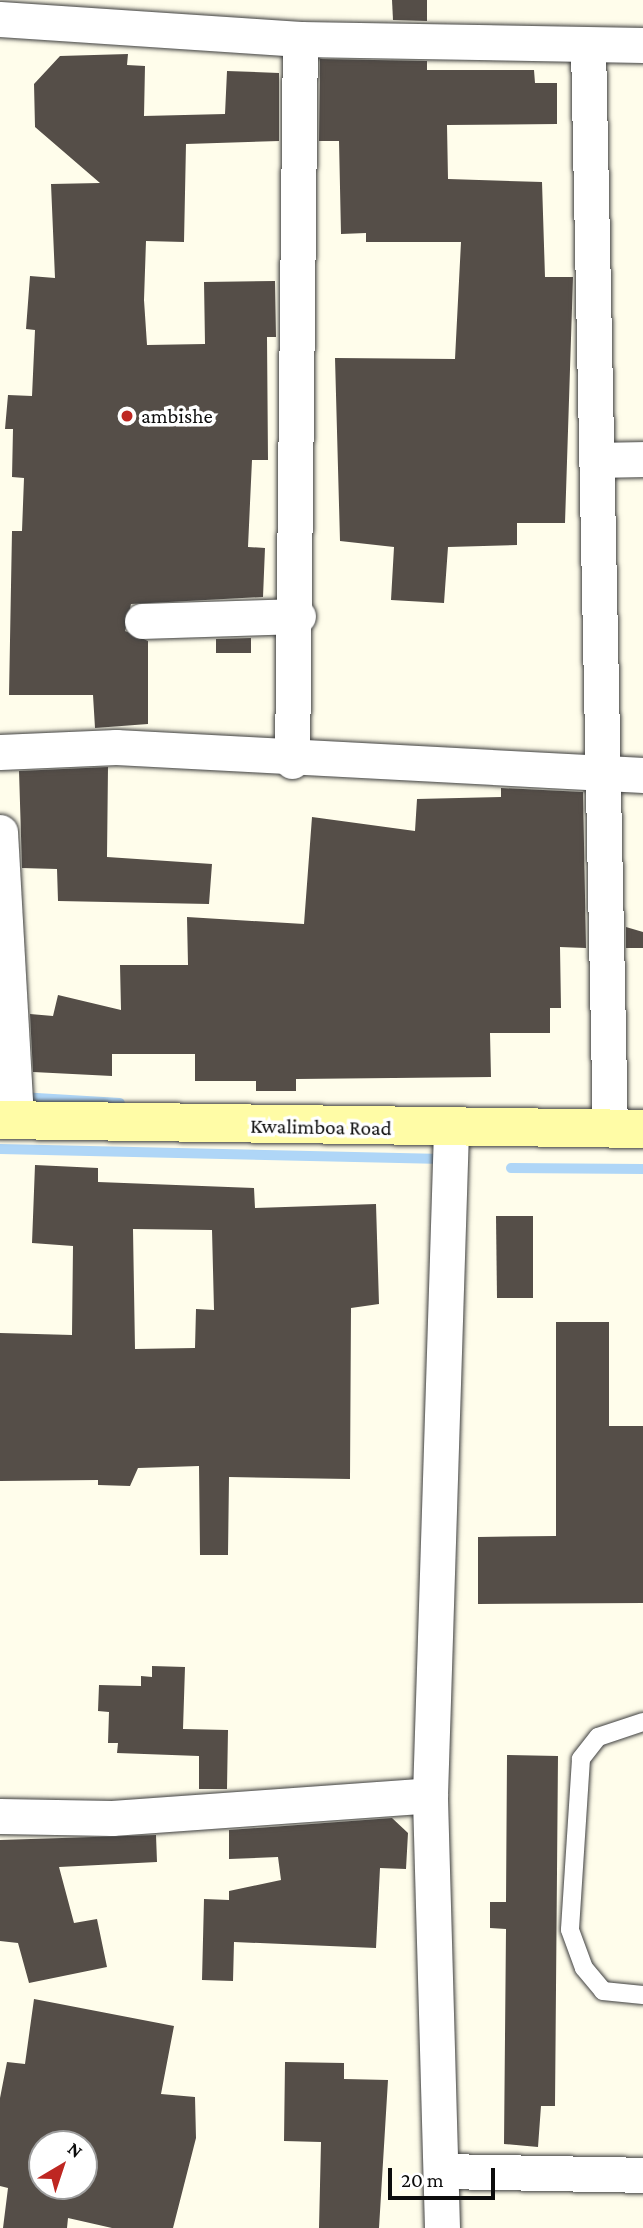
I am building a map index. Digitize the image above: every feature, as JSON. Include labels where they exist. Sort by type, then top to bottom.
[{"type":"street","points":[[0,19],[300,38],[588,46],[643,45]]},
{"type":"street","points":[[292,761],[298,616],[300,38]]},
{"type":"street","points":[[588,46],[606,775],[626,1129]]},
{"type":"street","points":[[597,460],[643,459]]},
{"type":"street","points":[[142,621],[298,616]]},
{"type":"street","points":[[0,752],[116,747],[292,761],[643,775]]},
{"type":"street","points":[[0,832],[8,1120]]},
{"type":"street","name":"Kwalimboa Road","points":[[8,1120],[451,1129],[626,1129]]},
{"type":"street","points":[[442,2228],[430,1795],[451,1129]]},
{"type":"street","points":[[0,1816],[112,1818],[430,1795]]},
{"type":"street","points":[[442,2171],[643,2175]]},
{"type":"lane","points":[[643,1722],[598,1737],[581,1759],[570,1930],[584,1968],[603,1991],[643,1994]]},
{"type":"building","points":[[392,0],[427,0],[427,21],[393,20]]},
{"type":"building","points":[[128,54],[127,65],[145,66],[144,116],[225,114],[227,71],[279,73],[279,141],[186,144],[184,242],[146,241],[144,300],[147,345],[205,344],[204,282],[275,281],[276,337],[267,337],[268,460],[252,460],[248,547],[265,548],[263,597],[131,604],[125,631],[148,641],[148,724],[95,728],[93,695],[9,695],[12,531],[22,531],[24,478],[12,477],[13,429],[5,429],[8,395],[32,396],[35,330],[26,329],[30,276],[55,278],[51,184],[100,183],[35,127],[34,84],[60,56]]},
{"type":"building","points":[[320,59],[427,61],[427,70],[534,70],[535,83],[557,83],[557,124],[447,125],[448,179],[542,182],[545,277],[573,277],[565,523],[517,523],[517,545],[448,547],[444,603],[391,600],[394,547],[340,541],[335,358],[455,359],[461,242],[366,242],[366,233],[341,234],[339,141],[319,141]]},
{"type":"building","points":[[251,638],[251,653],[216,653],[216,639]]},
{"type":"building","points":[[108,767],[107,857],[212,864],[209,904],[58,901],[57,869],[22,868],[19,771]]},
{"type":"building","points":[[501,788],[583,792],[586,948],[560,947],[561,1008],[550,1008],[550,1033],[490,1033],[491,1077],[296,1079],[296,1091],[256,1091],[256,1081],[195,1081],[195,1054],[112,1054],[112,1076],[33,1072],[30,1014],[53,1016],[58,995],[121,1010],[120,965],[188,965],[187,917],[304,924],[312,817],[415,831],[417,799],[501,797]]},
{"type":"building","points":[[626,927],[643,932],[643,948],[626,948]]},
{"type":"building","points":[[35,1165],[98,1168],[98,1182],[254,1188],[255,1208],[376,1204],[379,1304],[351,1308],[350,1479],[229,1477],[228,1555],[200,1555],[199,1466],[138,1468],[130,1486],[98,1485],[98,1480],[0,1481],[0,1333],[72,1335],[73,1246],[32,1243]],"holes":[[[133,1229],[212,1230],[214,1310],[196,1309],[195,1348],[135,1349]]]},
{"type":"building","points":[[496,1216],[533,1216],[533,1298],[497,1298]]},
{"type":"building","points":[[556,1322],[609,1322],[609,1426],[643,1426],[643,1603],[478,1604],[478,1537],[556,1536]]},
{"type":"building","points":[[152,1666],[185,1667],[183,1729],[228,1730],[227,1789],[199,1789],[199,1756],[117,1753],[118,1743],[108,1743],[109,1712],[98,1711],[99,1685],[141,1686],[141,1676],[152,1677]]},
{"type":"building","points":[[507,1755],[558,1756],[555,2106],[541,2106],[538,2147],[504,2144],[506,1929],[490,1928],[490,1902],[506,1902]]},
{"type":"building","points":[[392,1818],[408,1833],[406,1869],[380,1868],[376,1948],[234,1942],[233,1981],[202,1980],[204,1899],[229,1900],[229,1891],[281,1880],[278,1857],[229,1859],[229,1830]]},
{"type":"building","points":[[156,1835],[157,1862],[59,1867],[74,1923],[97,1919],[107,1967],[29,1983],[18,1943],[0,1941],[0,1840]]},
{"type":"building","points":[[34,1999],[174,2026],[161,2094],[195,2097],[196,2138],[173,2228],[112,2228],[68,2218],[67,2228],[3,2228],[8,2188],[0,2186],[0,2098],[7,2062],[25,2064]]},
{"type":"building","points":[[285,2062],[344,2063],[344,2079],[388,2080],[379,2228],[319,2228],[321,2142],[284,2141]]},
{"type":"waterway","points":[[20,1097],[120,1103]]},
{"type":"waterway","points":[[0,1149],[433,1159]]},
{"type":"waterway","points":[[511,1168],[643,1169]]},
{"type":"place","name":"ambishe","points":[[127,416]]}]
